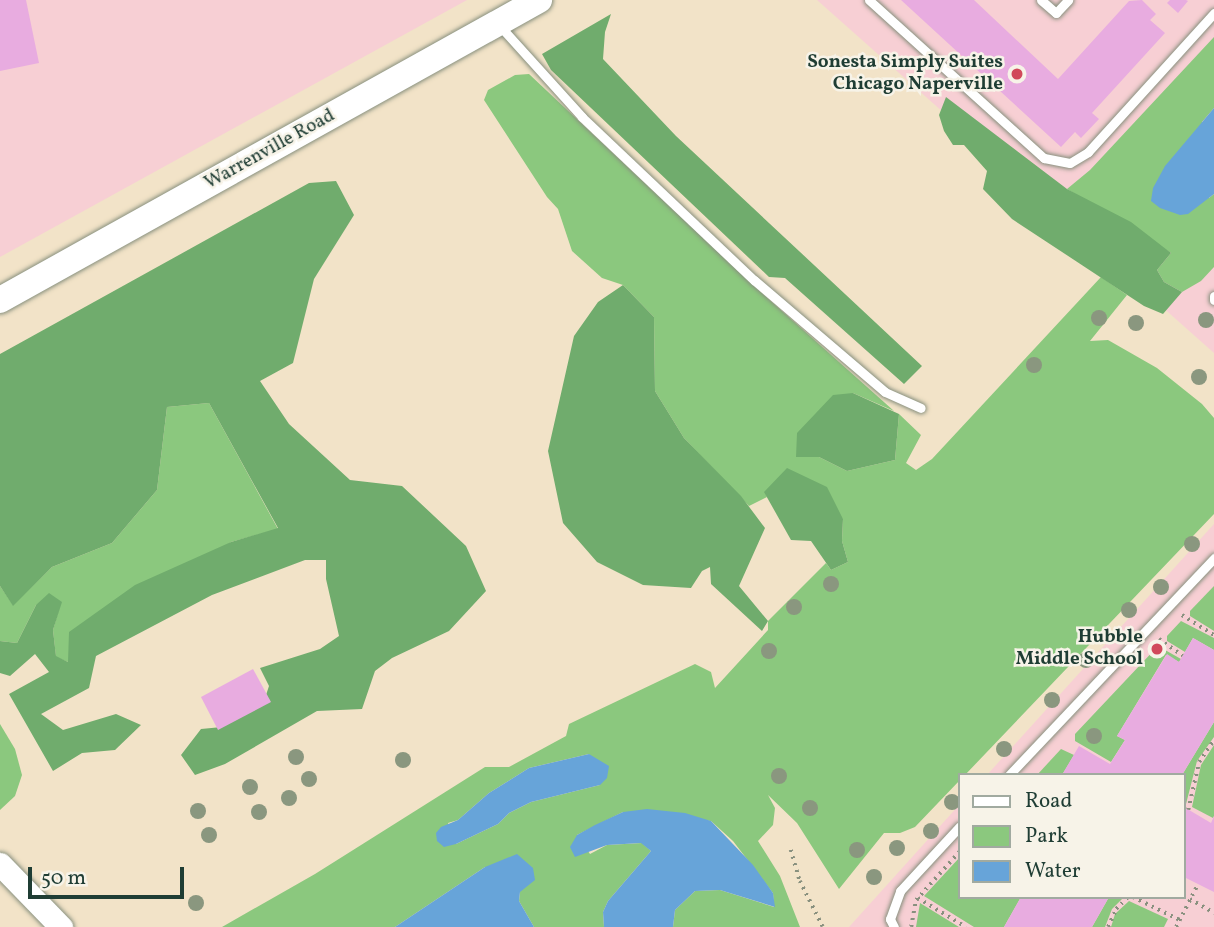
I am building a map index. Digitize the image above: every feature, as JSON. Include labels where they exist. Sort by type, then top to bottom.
[{"type":"main road","name":"Warrenville Road","points":[[0,300],[539,0]]},
{"type":"street","points":[[0,864],[61,927]]},
{"type":"lane","points":[[869,0],[1044,158],[1070,163],[1088,152],[1214,13]]},
{"type":"lane","points":[[1041,0],[1056,13],[1068,0]]},
{"type":"lane","points":[[498,24],[582,117],[754,280],[885,392],[921,408]]},
{"type":"lane","points":[[1011,773],[1214,558]]},
{"type":"lane","points":[[894,927],[890,919],[900,891],[958,829]]},
{"type":"path","points":[[1182,615],[1214,635]]},
{"type":"path","points":[[1159,639],[1183,656]]},
{"type":"path","points":[[1188,810],[1199,762],[1214,740]]},
{"type":"path","points":[[791,850],[800,881],[823,927]]},
{"type":"path","points":[[911,927],[911,914],[918,898],[958,853]]},
{"type":"path","points":[[1176,927],[1198,884]]},
{"type":"path","points":[[918,898],[966,927]]},
{"type":"path","points":[[1108,927],[1116,909],[1128,899]]},
{"type":"path","points":[[1135,899],[1180,920]]},
{"type":"path","points":[[1190,899],[1214,913]]},
{"type":"shaded area","points":[[0,0],[467,0],[0,257]]},
{"type":"shaded area","points":[[817,0],[1214,0],[1214,353]]},
{"type":"shaded area","name":"Hubble Middle School","points":[[1214,524],[1214,927],[849,927],[958,806],[958,899],[1186,899],[1186,773],[989,773]]},
{"type":"green space","points":[[611,14],[605,32],[603,59],[676,136],[922,366],[904,384],[785,278],[769,277],[551,70],[542,54]]},
{"type":"green space","points":[[1214,37],[1214,108],[1202,122],[1209,198],[1214,194],[1214,267],[1201,281],[1182,292],[1164,282],[1157,270],[1171,253],[1067,189],[1090,170]]},
{"type":"green space","points":[[529,74],[755,287],[894,411],[853,393],[797,457],[819,457],[847,471],[895,460],[899,414],[921,435],[906,463],[916,470],[932,459],[1101,277],[1127,295],[1090,341],[1108,340],[1157,368],[1202,404],[1214,418],[1214,514],[967,773],[958,773],[958,782],[915,827],[900,833],[884,833],[839,889],[797,823],[768,795],[775,808],[773,825],[758,841],[780,876],[800,927],[673,927],[675,910],[695,891],[720,890],[774,907],[773,893],[733,841],[711,821],[623,812],[577,835],[590,854],[607,845],[642,843],[651,851],[608,901],[603,912],[604,927],[534,927],[519,901],[520,892],[485,867],[395,927],[222,927],[315,874],[485,767],[509,767],[566,736],[569,724],[695,664],[711,672],[715,688],[768,630],[768,621],[826,563],[831,570],[848,562],[842,541],[843,519],[765,492],[767,497],[749,506],[684,438],[655,391],[654,317],[623,285],[602,278],[572,251],[558,209],[547,197],[484,100],[488,90],[515,75]],"holes":[[[589,754],[600,785],[531,802],[509,813],[498,824],[456,844],[448,823],[458,820],[489,793],[529,768]]]},
{"type":"green space","points":[[946,97],[1067,189],[1131,222],[1171,253],[1157,270],[1164,282],[1182,292],[1163,314],[1144,306],[1012,219],[983,189],[987,171],[964,145],[953,145],[944,131],[939,115]]},
{"type":"green space","points":[[336,181],[354,215],[314,279],[293,363],[260,381],[289,424],[350,480],[402,486],[466,546],[486,591],[449,631],[392,658],[375,671],[362,709],[317,711],[225,764],[195,775],[181,755],[201,729],[222,727],[264,701],[269,686],[260,668],[320,649],[339,636],[326,579],[326,560],[305,560],[212,595],[96,656],[89,688],[41,714],[63,730],[116,714],[141,725],[115,750],[82,753],[53,771],[9,694],[49,672],[35,654],[10,676],[0,673],[0,641],[17,643],[36,605],[49,593],[62,602],[53,630],[56,656],[68,662],[69,632],[135,585],[231,542],[278,528],[209,403],[167,407],[157,490],[112,543],[52,567],[13,606],[0,586],[0,354],[309,183]]},
{"type":"green space","points":[[623,285],[654,317],[655,391],[684,438],[741,496],[765,528],[739,586],[768,621],[762,631],[711,584],[710,567],[702,571],[691,588],[643,585],[597,562],[563,523],[548,451],[574,336],[598,302]]},
{"type":"green space","points":[[853,393],[899,414],[895,460],[847,471],[819,457],[796,457],[797,433],[833,395]]},
{"type":"green space","points":[[209,403],[278,529],[231,542],[68,662],[56,657],[53,630],[61,602],[36,605],[17,643],[0,641],[0,586],[13,605],[52,567],[112,543],[157,490],[167,407]]},
{"type":"green space","points":[[787,468],[827,487],[843,519],[842,541],[848,562],[831,570],[811,541],[791,540],[764,492]]},
{"type":"green space","points":[[1214,586],[1214,631],[1190,616],[1190,611]]},
{"type":"green space","points":[[1181,621],[1214,638],[1214,650],[1193,638],[1185,652],[1167,641],[1167,636]]},
{"type":"green space","points":[[1158,646],[1181,659],[1179,662],[1166,655],[1117,736],[1125,740],[1111,762],[1075,741],[1075,734]]},
{"type":"green space","points":[[1214,722],[1214,737],[1197,761],[1186,804],[1186,773],[1183,773]]},
{"type":"green space","points":[[0,724],[15,749],[22,775],[15,796],[0,810]]},
{"type":"green space","points":[[1214,745],[1213,818],[1192,807],[1201,765]]},
{"type":"green space","points":[[1061,749],[1074,755],[1063,773],[1039,773]]},
{"type":"green space","points":[[958,859],[958,899],[1020,899],[1004,927],[974,927],[924,896]]},
{"type":"green space","points":[[1108,899],[1122,899],[1112,909],[1105,927],[1092,927]]},
{"type":"green space","points":[[1129,901],[1168,919],[1164,927],[1111,927],[1115,914]]},
{"type":"green space","points":[[920,903],[959,927],[916,927]]},
{"type":"water","points":[[1214,108],[1214,194],[1188,214],[1180,215],[1160,208],[1151,201],[1153,188],[1165,166]]},
{"type":"water","points":[[589,754],[609,766],[607,778],[600,785],[531,802],[509,813],[498,824],[456,844],[444,847],[437,841],[436,833],[441,827],[458,820],[489,793],[529,768]]},
{"type":"water","points":[[647,809],[685,813],[711,821],[753,865],[773,893],[775,907],[720,890],[695,891],[675,910],[673,927],[604,927],[603,912],[608,901],[651,851],[641,843],[607,845],[575,857],[570,847],[577,835],[595,825],[623,812]]},
{"type":"water","points":[[517,854],[533,868],[535,880],[520,892],[519,901],[534,927],[395,927],[485,867]]},
{"type":"building","points":[[0,0],[26,0],[39,63],[0,71]]},
{"type":"building","name":"Sonesta Simply Suites Chicago Naperville","points":[[901,0],[974,0],[1058,79],[1129,1],[1142,0],[1156,14],[1150,20],[1165,33],[1092,113],[1099,119],[1081,138],[1075,132],[1061,147]]},
{"type":"building","points":[[1170,0],[1188,1],[1178,13],[1167,3]]},
{"type":"building","name":"Hubble Middle School","points":[[1193,638],[1214,650],[1214,722],[1183,773],[1063,773],[1079,746],[1110,764],[1125,740],[1117,736],[1167,654],[1179,662]]},
{"type":"building","points":[[253,669],[271,702],[218,730],[201,697]]},
{"type":"building","points":[[1186,808],[1211,823],[1214,816],[1214,892],[1186,878]]},
{"type":"building","points":[[1020,899],[1108,899],[1092,927],[1004,927]]},
{"type":"place","name":"Sonesta Simply Suites Chicago Naperville","points":[[1017,74]]},
{"type":"place","name":"Hubble Middle School","points":[[1157,649]]}]
